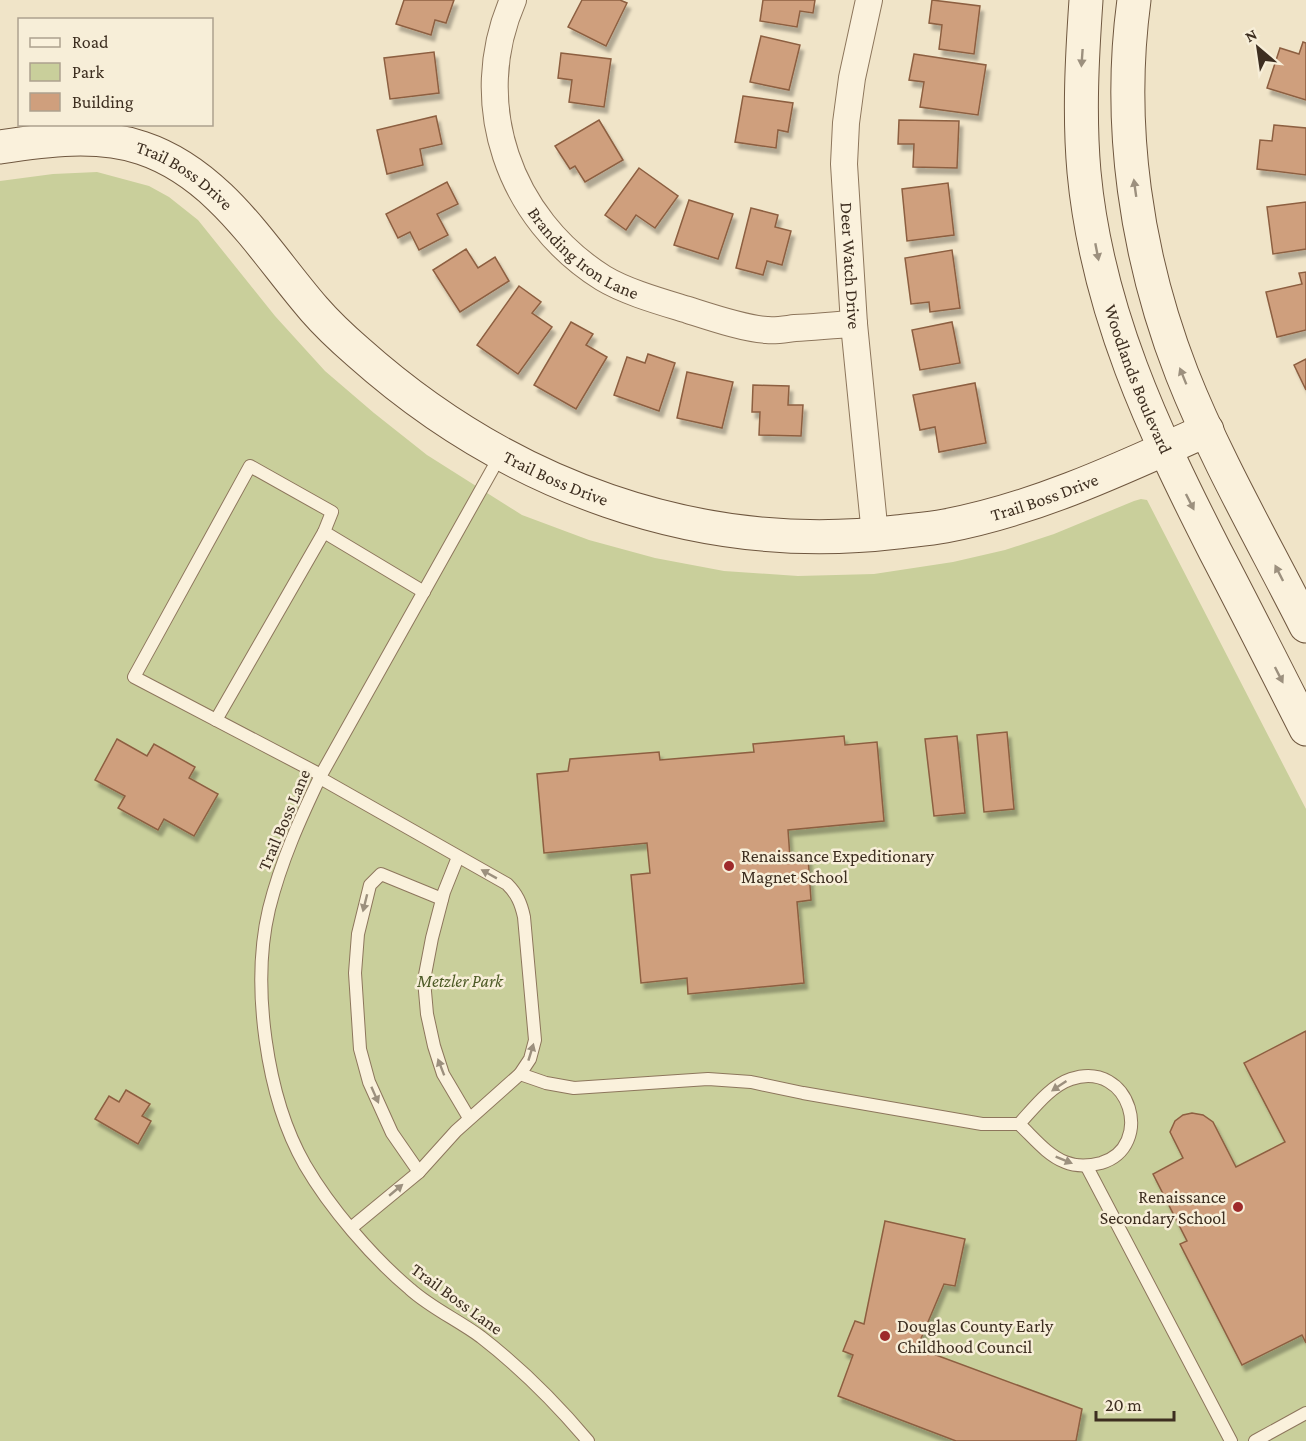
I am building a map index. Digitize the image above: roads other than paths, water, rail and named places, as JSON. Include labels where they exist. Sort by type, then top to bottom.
[{"type":"street","name":"Branding Iron Lane","points":[[513,0],[497,44],[494,88],[497,129],[507,163],[524,197],[544,226],[572,256],[604,279],[650,298],[712,317],[767,330],[854,324]]},
{"type":"street","name":"Deer Watch Drive","points":[[869,0],[852,78],[846,123],[844,164],[854,324],[875,535]]},
{"type":"street","name":"Woodlands Boulevard","points":[[1086,0],[1081,119],[1084,173],[1102,279],[1126,358],[1165,449],[1306,729]]},
{"type":"street","points":[[1134,0],[1128,111],[1137,208],[1154,292],[1182,374],[1207,430],[1306,626]]},
{"type":"street","name":"Trail Boss Drive","points":[[0,147],[70,140],[109,141],[140,147],[166,158],[216,193],[316,311],[356,350],[401,389],[448,423],[562,483],[619,506],[680,522],[750,534],[816,538],[875,535],[945,526],[1016,507],[1087,483],[1207,430]]},
{"type":"lane","name":"Trail Boss Lane","points":[[502,453],[320,776],[300,818],[283,860],[268,912],[263,950],[262,1000],[267,1047],[275,1089],[304,1163],[323,1194],[351,1228],[411,1291],[480,1337],[519,1368],[559,1406],[588,1441]]},
{"type":"lane","points":[[216,720],[324,532],[332,512],[250,465],[134,677],[320,776],[507,884],[521,902],[524,917],[535,1040],[530,1059],[520,1074],[469,1118],[419,1172],[351,1228]]},
{"type":"lane","points":[[324,532],[424,592]]},
{"type":"lane","points":[[458,857],[442,900],[424,980],[427,1014],[443,1074],[469,1118]]},
{"type":"lane","points":[[419,1172],[392,1133],[369,1082],[360,1048],[355,974],[358,934],[370,885],[381,874],[442,900]]},
{"type":"lane","points":[[520,1074],[546,1083],[574,1088],[708,1079],[751,1082],[982,1124],[1019,1124],[1051,1154],[1065,1162],[1087,1167],[1108,1160],[1122,1149],[1130,1134],[1131,1114],[1124,1095],[1110,1082],[1090,1075],[1070,1079],[1054,1088],[1019,1124]]},
{"type":"lane","points":[[1087,1167],[1232,1441]]},
{"type":"lane","points":[[1255,1441],[1306,1413]]},
{"type":"place","name":"Renaissance Expeditionary Magnet School","points":[[729,866]]},
{"type":"place","name":"Renaissance Secondary School","points":[[1238,1207]]},
{"type":"place","name":"Douglas County Early Childhood Council","points":[[885,1336]]},
{"type":"park label","name":"Metzler Park","points":[[460,981]]}]
